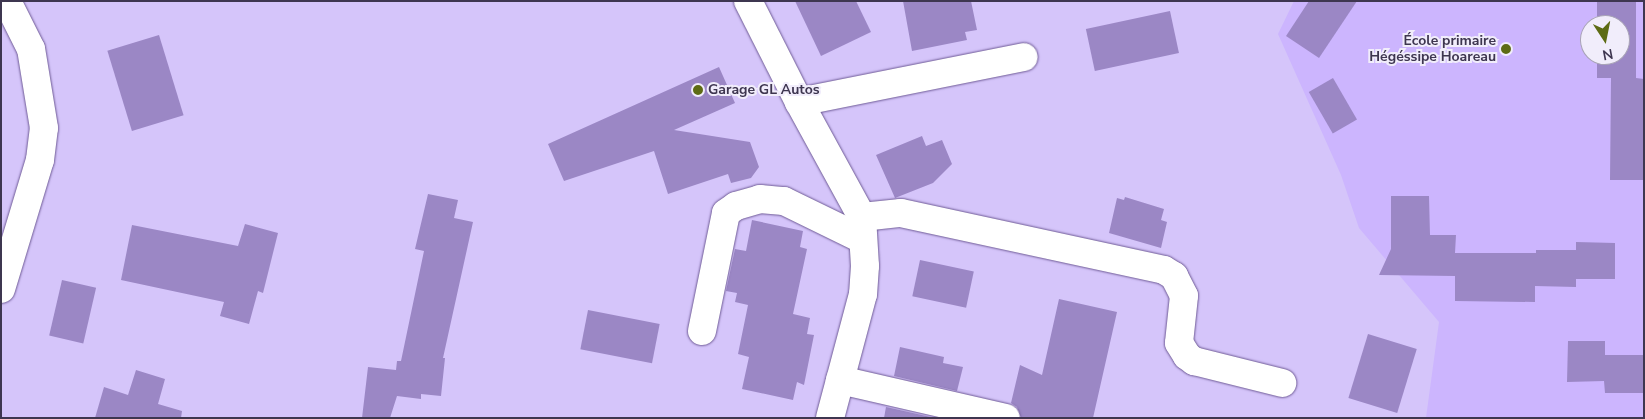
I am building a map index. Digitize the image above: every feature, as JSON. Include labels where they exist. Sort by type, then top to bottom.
[{"type":"street","points":[[1,290],[40,160],[44,128],[31,49],[7,1]]},
{"type":"street","points":[[748,1],[862,228],[865,266],[863,294],[830,418]]},
{"type":"street","points":[[799,102],[1024,57]]},
{"type":"street","points":[[702,331],[726,213],[736,206],[760,199],[784,201],[862,228],[901,213],[1164,270],[1174,276],[1184,296],[1179,343],[1187,356],[1194,361],[1282,383]]},
{"type":"street","points":[[840,380],[1006,418]]},
{"type":"shaded area","points":[[1294,1],[1644,1],[1644,418],[1426,418],[1439,322],[1359,228],[1341,175],[1278,34]]},
{"type":"building","points":[[795,1],[856,1],[871,32],[821,56]]},
{"type":"building","points":[[903,1],[971,1],[977,30],[965,32],[967,40],[912,51]]},
{"type":"building","points":[[1309,1],[1357,1],[1319,58],[1286,36]]},
{"type":"building","points":[[1597,1],[1636,1],[1636,78],[1644,79],[1644,180],[1610,180],[1611,78],[1597,78],[1597,65],[1630,65],[1630,15],[1597,15]]},
{"type":"building","points":[[1170,11],[1179,53],[1095,71],[1086,29]]},
{"type":"building","points":[[159,35],[184,115],[132,131],[107,51]]},
{"type":"building","points":[[719,67],[735,103],[674,130],[750,142],[759,167],[751,178],[731,183],[728,174],[668,194],[654,151],[564,181],[548,144]]},
{"type":"building","points":[[1333,78],[1357,120],[1333,134],[1309,92]]},
{"type":"building","points":[[922,136],[926,146],[942,140],[952,164],[933,183],[895,198],[876,155]]},
{"type":"building","points":[[428,194],[458,200],[454,218],[473,222],[443,358],[445,358],[441,396],[421,394],[421,399],[397,396],[390,418],[362,418],[368,367],[396,370],[397,361],[401,361],[424,251],[415,249]]},
{"type":"building","points":[[1391,196],[1429,196],[1430,235],[1456,235],[1455,253],[1536,253],[1536,250],[1576,250],[1576,242],[1615,243],[1615,279],[1576,279],[1576,287],[1535,286],[1535,302],[1455,301],[1455,276],[1379,275],[1391,249]]},
{"type":"building","points":[[1125,197],[1164,209],[1161,220],[1167,222],[1161,248],[1109,233],[1117,198],[1124,200]]},
{"type":"building","points":[[752,220],[803,231],[800,247],[807,249],[793,314],[810,318],[807,334],[814,335],[804,385],[797,382],[793,400],[742,389],[749,357],[738,354],[748,305],[735,302],[737,293],[726,291],[735,249],[746,251]]},
{"type":"building","points":[[245,224],[278,233],[263,293],[258,291],[249,324],[220,316],[224,302],[121,280],[132,225],[238,246]]},
{"type":"building","points":[[920,260],[974,271],[966,308],[912,296]]},
{"type":"building","points":[[62,280],[96,288],[83,343],[49,336]]},
{"type":"building","points":[[1059,299],[1117,312],[1093,418],[1021,418],[1017,407],[1011,403],[1020,365],[1042,375]]},
{"type":"building","points":[[588,310],[660,324],[652,363],[580,349]]},
{"type":"building","points":[[1368,334],[1417,349],[1397,413],[1348,398]]},
{"type":"building","points":[[1568,341],[1605,341],[1605,355],[1644,355],[1644,393],[1605,393],[1604,381],[1567,382]]},
{"type":"building","points":[[900,347],[944,357],[943,363],[963,367],[957,391],[894,376]]},
{"type":"building","points":[[136,370],[165,379],[158,404],[182,411],[181,418],[95,418],[104,387],[128,395]]},
{"type":"building","points":[[886,407],[935,418],[884,418]]},
{"type":"place","name":"École primaire Hégéssipe Hoareau","points":[[1506,49]]},
{"type":"place","name":"Garage GL Autos","points":[[698,90]]}]
